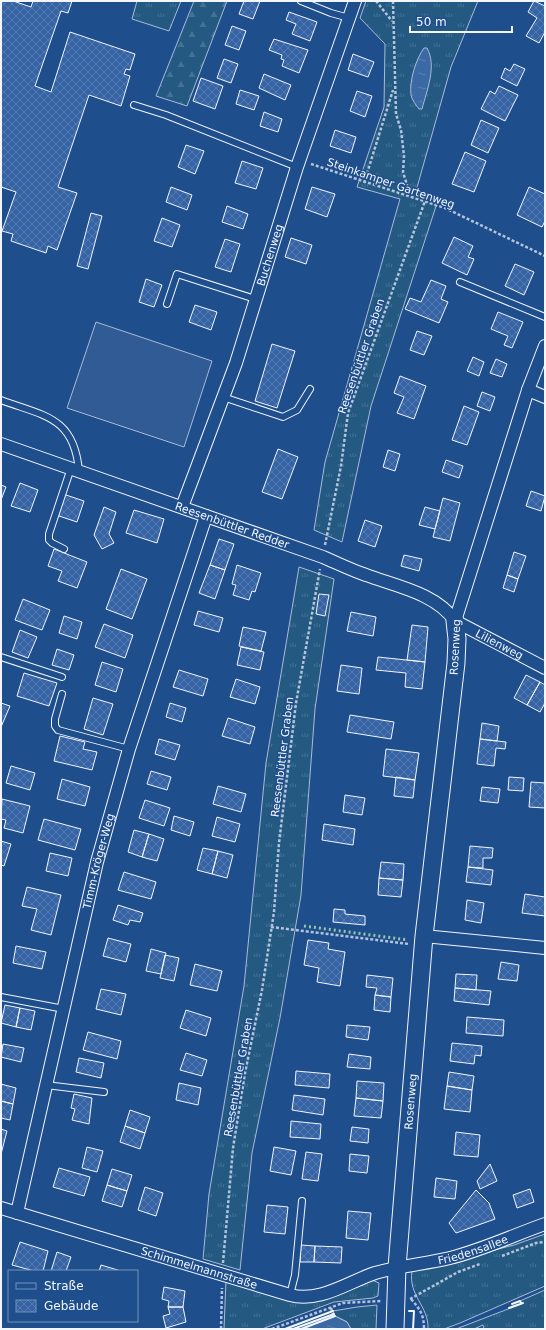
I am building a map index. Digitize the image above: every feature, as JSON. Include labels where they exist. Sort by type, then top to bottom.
[{"type":"street","name":"Buchenweg","points":[[182,507],[236,363],[297,167],[356,1]]},
{"type":"street","name":"Rosenweg","points":[[394,1329],[404,1300],[397,1267],[423,941],[456,663],[457,639],[455,621],[528,390],[545,346]]},
{"type":"street","points":[[528,390],[545,397]]},
{"type":"street","name":"Reesenbüttler Redder","points":[[1,444],[323,557],[436,602],[448,611],[455,621]]},
{"type":"street","name":"Timm-Kröger-Weg","points":[[17,1212],[97,862],[129,749],[206,516]]},
{"type":"street","name":"Lilienweg","points":[[455,621],[545,668]]},
{"type":"street","points":[[423,941],[545,948]]},
{"type":"street","name":"Schimmelmannstraße","points":[[1,1208],[290,1295],[307,1297],[322,1294],[374,1274],[397,1267]]},
{"type":"street","name":"Friedensallee","points":[[397,1267],[450,1258],[545,1224]]},
{"type":"lane","points":[[301,1],[331,13],[349,18]]},
{"type":"lane","points":[[134,105],[166,115],[297,167]]},
{"type":"lane","points":[[167,304],[177,274],[255,299]]},
{"type":"lane","points":[[460,282],[545,317]]},
{"type":"lane","points":[[223,397],[284,417],[297,410],[310,389]]},
{"type":"lane","points":[[1,400],[43,414],[57,421],[73,442],[78,460],[48,534],[49,540],[52,543],[64,549]]},
{"type":"lane","points":[[1,657],[62,677]]},
{"type":"lane","points":[[62,694],[55,719],[55,726],[58,730],[129,749]]},
{"type":"lane","points":[[1,997],[64,1009]]},
{"type":"lane","points":[[46,1085],[104,1092]]},
{"type":"lane","points":[[290,1295],[295,1275],[302,1201]]},
{"type":"path","points":[[376,1],[392,21]]},
{"type":"path","points":[[393,1],[392,21],[395,56],[394,88],[396,114],[401,130],[404,156],[403,172],[410,195]]},
{"type":"path","points":[[364,183],[394,88]]},
{"type":"path","name":"Steinkamper Gartenweg","points":[[297,167],[304,162],[364,183],[410,195],[445,208],[545,256]]},
{"type":"path","name":"Reesenbüttler Graben","points":[[221,1329],[222,1274],[233,1148],[245,1073],[262,990],[271,927],[296,703],[341,466],[348,413],[425,201]]},
{"type":"path","points":[[271,927],[423,941]]},
{"type":"path","points":[[500,1256],[536,1243],[545,1242]]},
{"type":"path","points":[[272,1329],[343,1303],[404,1300],[458,1272],[486,1261]]},
{"type":"path","points":[[404,1300],[422,1311],[424,1318],[424,1329]]},
{"type":"path","points":[[330,1308],[334,1317]]},
{"type":"path","points":[[283,1325],[284,1329]]},
{"type":"green space","points":[[137,1],[181,1],[169,31],[132,19]]},
{"type":"green space","points":[[194,1],[227,1],[187,106],[156,96]]},
{"type":"green space","points":[[366,1],[478,1],[451,67],[416,191],[439,197],[371,406],[342,542],[314,530],[325,462],[400,199],[357,187],[384,107],[385,44],[360,18]]},
{"type":"green space","points":[[299,567],[334,579],[315,709],[301,895],[280,1018],[252,1153],[240,1270],[203,1259],[209,1194],[244,986],[266,763]]},
{"type":"green space","points":[[545,1234],[545,1286],[444,1329],[428,1329],[425,1314],[413,1287],[412,1271],[514,1245]]},
{"type":"green space","points":[[226,1280],[285,1296],[349,1289],[372,1280],[379,1283],[378,1296],[373,1298],[334,1302],[262,1329],[224,1329]]},
{"type":"green space","points":[[545,1290],[545,1329],[484,1329],[483,1325],[474,1329],[456,1329],[521,1304],[520,1301]]},
{"type":"green space","points":[[377,1305],[376,1329],[351,1329],[347,1322],[335,1316],[333,1311],[357,1307]]},
{"type":"shaded area","points":[[96,322],[212,361],[184,447],[67,408]]},
{"type":"water","points":[[424,48],[427,48],[430,55],[431,70],[422,109],[419,109],[412,97],[411,83],[416,64]]},
{"type":"water","points":[[335,1316],[347,1322],[351,1329],[301,1329]]},
{"type":"building","points":[[1,1],[13,1],[31,7],[33,1],[72,1],[68,13],[61,11],[35,86],[51,92],[70,32],[135,54],[130,70],[126,69],[124,74],[130,76],[121,106],[89,95],[58,187],[77,193],[57,250],[48,246],[46,253],[11,241],[13,234],[2,231],[16,192],[1,187]]},
{"type":"building","points":[[244,1],[260,1],[253,19],[239,14]]},
{"type":"building","points":[[534,1],[545,6],[545,32],[539,43],[526,36],[537,18],[528,12]]},
{"type":"building","points":[[289,12],[317,22],[310,41],[292,34],[296,24],[286,20]]},
{"type":"building","points":[[232,26],[246,31],[239,50],[225,45]]},
{"type":"building","points":[[274,39],[308,50],[299,73],[282,66],[284,60],[281,59],[282,55],[269,50]]},
{"type":"building","points":[[353,54],[374,62],[368,77],[348,70]]},
{"type":"building","points":[[224,59],[238,64],[231,83],[217,78]]},
{"type":"building","points":[[514,64],[525,69],[517,86],[501,78],[505,68],[510,71]]},
{"type":"building","points":[[264,74],[291,85],[285,100],[259,88]]},
{"type":"building","points":[[201,78],[223,86],[215,109],[193,101]]},
{"type":"building","points":[[499,86],[518,95],[505,121],[481,109],[490,91],[495,94]]},
{"type":"building","points":[[240,90],[259,96],[254,110],[236,104]]},
{"type":"building","points":[[357,91],[372,96],[365,117],[350,111]]},
{"type":"building","points":[[264,112],[282,119],[278,132],[260,126]]},
{"type":"building","points":[[481,120],[499,128],[488,153],[471,145]]},
{"type":"building","points":[[335,130],[356,137],[351,153],[330,146]]},
{"type":"building","points":[[186,145],[204,151],[195,174],[178,167]]},
{"type":"building","points":[[465,152],[486,161],[474,192],[452,184]]},
{"type":"building","points":[[242,161],[263,168],[256,189],[235,183]]},
{"type":"building","points":[[171,187],[192,195],[187,210],[166,202]]},
{"type":"building","points":[[312,187],[335,194],[327,217],[305,209]]},
{"type":"building","points":[[529,187],[545,194],[545,221],[542,227],[517,215]]},
{"type":"building","points":[[227,206],[248,214],[243,229],[222,222]]},
{"type":"building","points":[[91,213],[102,216],[88,269],[77,266]]},
{"type":"building","points":[[162,218],[180,225],[172,247],[154,241]]},
{"type":"building","points":[[454,237],[473,246],[468,257],[474,259],[467,275],[442,263]]},
{"type":"building","points":[[291,238],[312,245],[306,264],[285,257]]},
{"type":"building","points":[[225,239],[240,244],[231,272],[215,267]]},
{"type":"building","points":[[515,264],[534,272],[524,295],[505,286]]},
{"type":"building","points":[[146,279],[162,285],[154,307],[139,302]]},
{"type":"building","points":[[431,280],[446,286],[441,299],[448,302],[439,323],[405,309],[410,298],[421,302]]},
{"type":"building","points":[[195,305],[217,312],[211,330],[189,322]]},
{"type":"building","points":[[498,312],[523,322],[512,348],[504,345],[508,336],[491,329]]},
{"type":"building","points":[[417,331],[432,336],[424,355],[410,350]]},
{"type":"building","points":[[272,344],[295,351],[277,408],[255,401]]},
{"type":"building","points":[[473,357],[484,362],[479,376],[467,371]]},
{"type":"building","points":[[496,359],[507,364],[502,377],[490,373]]},
{"type":"building","points":[[400,376],[426,386],[414,419],[397,413],[404,397],[394,393]]},
{"type":"building","points":[[482,392],[495,397],[490,411],[477,406]]},
{"type":"building","points":[[464,406],[479,412],[467,445],[452,440]]},
{"type":"building","points":[[278,449],[298,457],[282,499],[262,492]]},
{"type":"building","points":[[388,450],[400,454],[395,471],[383,467]]},
{"type":"building","points":[[446,460],[463,466],[459,478],[442,472]]},
{"type":"building","points":[[20,483],[38,490],[30,512],[11,506]]},
{"type":"building","points":[[1,485],[6,487],[1,500]]},
{"type":"building","points":[[531,491],[545,496],[541,511],[526,506]]},
{"type":"building","points":[[63,494],[84,501],[77,522],[56,515]]},
{"type":"building","points":[[443,498],[460,503],[450,541],[433,537]]},
{"type":"building","points":[[104,507],[116,512],[109,534],[114,543],[102,549],[94,535]]},
{"type":"building","points":[[425,507],[440,511],[435,529],[419,525]]},
{"type":"building","points":[[134,510],[164,519],[157,543],[126,533]]},
{"type":"building","points":[[365,520],[382,526],[375,547],[358,541]]},
{"type":"building","points":[[219,539],[234,544],[225,570],[210,565]]},
{"type":"building","points":[[54,549],[87,562],[77,588],[58,581],[62,571],[48,566]]},
{"type":"building","points":[[514,552],[526,556],[518,579],[507,575]]},
{"type":"building","points":[[404,555],[422,559],[419,571],[401,566]]},
{"type":"building","points":[[210,565],[225,570],[215,599],[199,593]]},
{"type":"building","points":[[237,565],[261,573],[255,592],[252,591],[249,600],[233,595],[236,585],[232,584]]},
{"type":"building","points":[[121,569],[147,579],[132,619],[106,609]]},
{"type":"building","points":[[507,575],[518,579],[514,592],[503,588]]},
{"type":"building","points":[[319,594],[329,595],[325,616],[316,614]]},
{"type":"building","points":[[23,599],[50,610],[42,630],[15,620]]},
{"type":"building","points":[[198,611],[223,618],[219,632],[194,625]]},
{"type":"building","points":[[351,612],[376,617],[373,636],[347,631]]},
{"type":"building","points":[[64,616],[82,622],[77,639],[59,633]]},
{"type":"building","points":[[104,624],[133,635],[125,658],[95,647]]},
{"type":"building","points":[[412,625],[428,627],[425,662],[407,660]]},
{"type":"building","points":[[243,627],[266,632],[261,651],[239,646]]},
{"type":"building","points":[[20,630],[37,637],[28,658],[12,652]]},
{"type":"building","points":[[241,647],[264,652],[260,670],[237,665]]},
{"type":"building","points":[[57,649],[74,655],[69,670],[52,665]]},
{"type":"building","points":[[378,657],[425,662],[422,689],[405,687],[406,673],[376,670]]},
{"type":"building","points":[[102,662],[123,669],[116,692],[95,685]]},
{"type":"building","points":[[341,665],[362,668],[359,694],[337,691]]},
{"type":"building","points":[[179,670],[208,679],[203,696],[173,687]]},
{"type":"building","points":[[24,673],[57,683],[49,706],[17,696]]},
{"type":"building","points":[[526,675],[540,682],[527,705],[514,698]]},
{"type":"building","points":[[236,679],[260,687],[255,704],[230,697]]},
{"type":"building","points":[[540,682],[545,685],[545,703],[540,712],[527,705]]},
{"type":"building","points":[[93,698],[113,704],[103,735],[84,729]]},
{"type":"building","points":[[1,703],[10,706],[1,727]]},
{"type":"building","points":[[170,703],[186,708],[182,722],[166,717]]},
{"type":"building","points":[[350,715],[394,722],[391,739],[347,732]]},
{"type":"building","points":[[228,718],[255,727],[250,744],[222,736]]},
{"type":"building","points":[[482,723],[499,726],[497,741],[480,739]]},
{"type":"building","points":[[60,736],[85,742],[83,749],[97,752],[92,770],[54,761]]},
{"type":"building","points":[[159,739],[180,745],[175,760],[155,754]]},
{"type":"building","points":[[480,739],[506,742],[505,749],[496,748],[494,766],[477,764]]},
{"type":"building","points":[[386,749],[419,753],[415,780],[383,776]]},
{"type":"building","points":[[11,766],[35,773],[30,790],[6,783]]},
{"type":"building","points":[[151,771],[171,777],[167,790],[147,784]]},
{"type":"building","points":[[396,777],[415,780],[413,798],[394,796]]},
{"type":"building","points":[[509,777],[524,778],[523,791],[508,790]]},
{"type":"building","points":[[62,779],[90,787],[85,806],[57,799]]},
{"type":"building","points":[[531,782],[545,783],[545,808],[529,807]]},
{"type":"building","points":[[218,786],[246,794],[241,812],[213,804]]},
{"type":"building","points":[[482,787],[500,789],[498,803],[480,801]]},
{"type":"building","points":[[345,795],[365,798],[362,815],[343,812]]},
{"type":"building","points":[[2,799],[30,806],[23,833],[4,828],[6,820],[1,819]]},
{"type":"building","points":[[145,800],[170,808],[164,826],[139,818]]},
{"type":"building","points":[[174,816],[194,822],[190,836],[171,830]]},
{"type":"building","points":[[217,817],[240,824],[235,842],[212,836]]},
{"type":"building","points":[[44,819],[81,829],[75,850],[38,840]]},
{"type":"building","points":[[324,824],[355,829],[353,845],[322,840]]},
{"type":"building","points":[[134,830],[149,834],[142,857],[128,852]]},
{"type":"building","points":[[149,834],[164,839],[157,861],[142,857]]},
{"type":"building","points":[[1,841],[11,844],[4,866],[1,865]]},
{"type":"building","points":[[470,846],[493,848],[492,858],[483,858],[483,868],[468,867]]},
{"type":"building","points":[[203,848],[218,851],[212,874],[197,870]]},
{"type":"building","points":[[218,851],[233,855],[227,878],[212,874]]},
{"type":"building","points":[[50,853],[72,858],[68,876],[46,871]]},
{"type":"building","points":[[381,862],[404,864],[403,880],[379,878]]},
{"type":"building","points":[[468,867],[493,870],[491,885],[466,882]]},
{"type":"building","points":[[124,872],[156,882],[151,899],[118,890]]},
{"type":"building","points":[[379,878],[403,880],[401,897],[378,895]]},
{"type":"building","points":[[27,887],[61,895],[51,935],[31,930],[37,909],[22,906]]},
{"type":"building","points":[[525,894],[545,897],[545,916],[522,913]]},
{"type":"building","points":[[467,900],[484,903],[481,923],[465,920]]},
{"type":"building","points":[[118,905],[143,913],[140,922],[130,920],[128,925],[113,920]]},
{"type":"building","points":[[334,909],[345,910],[345,914],[365,916],[365,925],[333,922]]},
{"type":"building","points":[[108,938],[131,944],[126,962],[103,956]]},
{"type":"building","points":[[308,940],[329,943],[328,949],[345,952],[340,986],[317,982],[319,968],[304,965]]},
{"type":"building","points":[[16,946],[46,952],[42,969],[13,963]]},
{"type":"building","points":[[151,949],[166,953],[161,974],[146,971]]},
{"type":"building","points":[[165,955],[179,958],[174,981],[160,978]]},
{"type":"building","points":[[501,962],[519,965],[517,981],[498,979]]},
{"type":"building","points":[[195,964],[222,971],[217,991],[190,985]]},
{"type":"building","points":[[456,974],[477,975],[476,990],[455,988]]},
{"type":"building","points":[[367,975],[393,978],[391,997],[375,995],[377,988],[366,987]]},
{"type":"building","points":[[455,988],[491,991],[489,1005],[454,1001]]},
{"type":"building","points":[[101,989],[126,994],[121,1015],[96,1009]]},
{"type":"building","points":[[375,995],[391,997],[390,1012],[374,1010]]},
{"type":"building","points":[[5,1005],[20,1008],[16,1027],[1,1023]]},
{"type":"building","points":[[20,1008],[35,1011],[31,1030],[16,1027]]},
{"type":"building","points":[[186,1010],[211,1018],[206,1036],[180,1028]]},
{"type":"building","points":[[467,1017],[504,1020],[503,1036],[466,1033]]},
{"type":"building","points":[[347,1025],[370,1027],[368,1040],[346,1037]]},
{"type":"building","points":[[88,1032],[121,1041],[117,1059],[83,1050]]},
{"type":"building","points":[[452,1043],[482,1046],[481,1056],[475,1055],[474,1064],[450,1061]]},
{"type":"building","points":[[3,1044],[24,1048],[21,1062],[1,1057]]},
{"type":"building","points":[[186,1053],[207,1060],[202,1076],[180,1070]]},
{"type":"building","points":[[349,1054],[371,1057],[370,1069],[347,1067]]},
{"type":"building","points":[[79,1058],[104,1063],[101,1078],[76,1072]]},
{"type":"building","points":[[296,1071],[330,1074],[329,1088],[295,1085]]},
{"type":"building","points":[[449,1072],[474,1076],[472,1090],[447,1086]]},
{"type":"building","points":[[357,1081],[384,1083],[383,1101],[356,1098]]},
{"type":"building","points":[[179,1083],[201,1088],[198,1105],[176,1100]]},
{"type":"building","points":[[1,1084],[16,1088],[13,1104],[1,1101]]},
{"type":"building","points":[[447,1086],[472,1090],[470,1112],[444,1109]]},
{"type":"building","points":[[74,1094],[92,1098],[89,1124],[72,1120],[75,1109],[71,1108]]},
{"type":"building","points":[[294,1095],[325,1099],[323,1115],[292,1110]]},
{"type":"building","points":[[356,1098],[383,1101],[381,1118],[354,1116]]},
{"type":"building","points":[[1,1101],[13,1104],[10,1120],[1,1118]]},
{"type":"building","points":[[130,1110],[150,1117],[145,1133],[125,1126]]},
{"type":"building","points":[[291,1121],[321,1124],[320,1139],[290,1137]]},
{"type":"building","points":[[125,1126],[145,1133],[140,1149],[120,1142]]},
{"type":"building","points":[[352,1127],[369,1129],[368,1143],[350,1141]]},
{"type":"building","points":[[1,1129],[7,1131],[1,1154]]},
{"type":"building","points":[[456,1132],[480,1135],[478,1157],[454,1155]]},
{"type":"building","points":[[87,1147],[103,1151],[97,1172],[82,1168]]},
{"type":"building","points":[[274,1147],[296,1151],[291,1175],[270,1171]]},
{"type":"building","points":[[306,1152],[322,1154],[318,1181],[302,1179]]},
{"type":"building","points":[[350,1154],[369,1156],[367,1173],[349,1171]]},
{"type":"building","points":[[490,1164],[497,1181],[480,1189],[477,1181]]},
{"type":"building","points":[[59,1168],[90,1177],[84,1196],[53,1187]]},
{"type":"building","points":[[112,1169],[132,1175],[127,1191],[107,1185]]},
{"type":"building","points":[[436,1178],[457,1181],[455,1199],[434,1197]]},
{"type":"building","points":[[107,1185],[127,1191],[122,1207],[102,1201]]},
{"type":"building","points":[[145,1187],[163,1193],[156,1216],[138,1210]]},
{"type":"building","points":[[530,1189],[534,1202],[517,1208],[513,1195]]},
{"type":"building","points":[[476,1190],[489,1203],[495,1219],[456,1233],[449,1223]]},
{"type":"building","points":[[267,1205],[288,1207],[285,1234],[264,1232]]},
{"type":"building","points":[[348,1211],[371,1213],[368,1240],[346,1238]]},
{"type":"building","points":[[20,1242],[48,1251],[43,1270],[30,1270],[12,1265]]},
{"type":"building","points":[[301,1245],[315,1246],[314,1262],[300,1262]]},
{"type":"building","points":[[315,1246],[342,1247],[341,1263],[314,1262]]},
{"type":"building","points":[[57,1252],[71,1257],[66,1270],[51,1270]]},
{"type":"building","points":[[101,1265],[118,1270],[99,1270]]},
{"type":"building","points":[[164,1287],[185,1291],[183,1307],[168,1307],[169,1301],[162,1299]]},
{"type":"building","points":[[168,1307],[183,1307],[186,1322],[166,1328],[163,1316],[170,1314]]},
{"type":"hedge","points":[[304,926],[408,940]]},
{"type":"wall","points":[[512,1304],[520,1301],[521,1303]]},
{"type":"wall","points":[[509,1308],[523,1303]]},
{"type":"wall","points":[[285,1329],[333,1311]]},
{"type":"wall","points":[[409,1311],[414,1311],[413,1329]]},
{"type":"wall","points":[[293,1329],[334,1314]]},
{"type":"wall","points":[[301,1329],[335,1316]]}]
